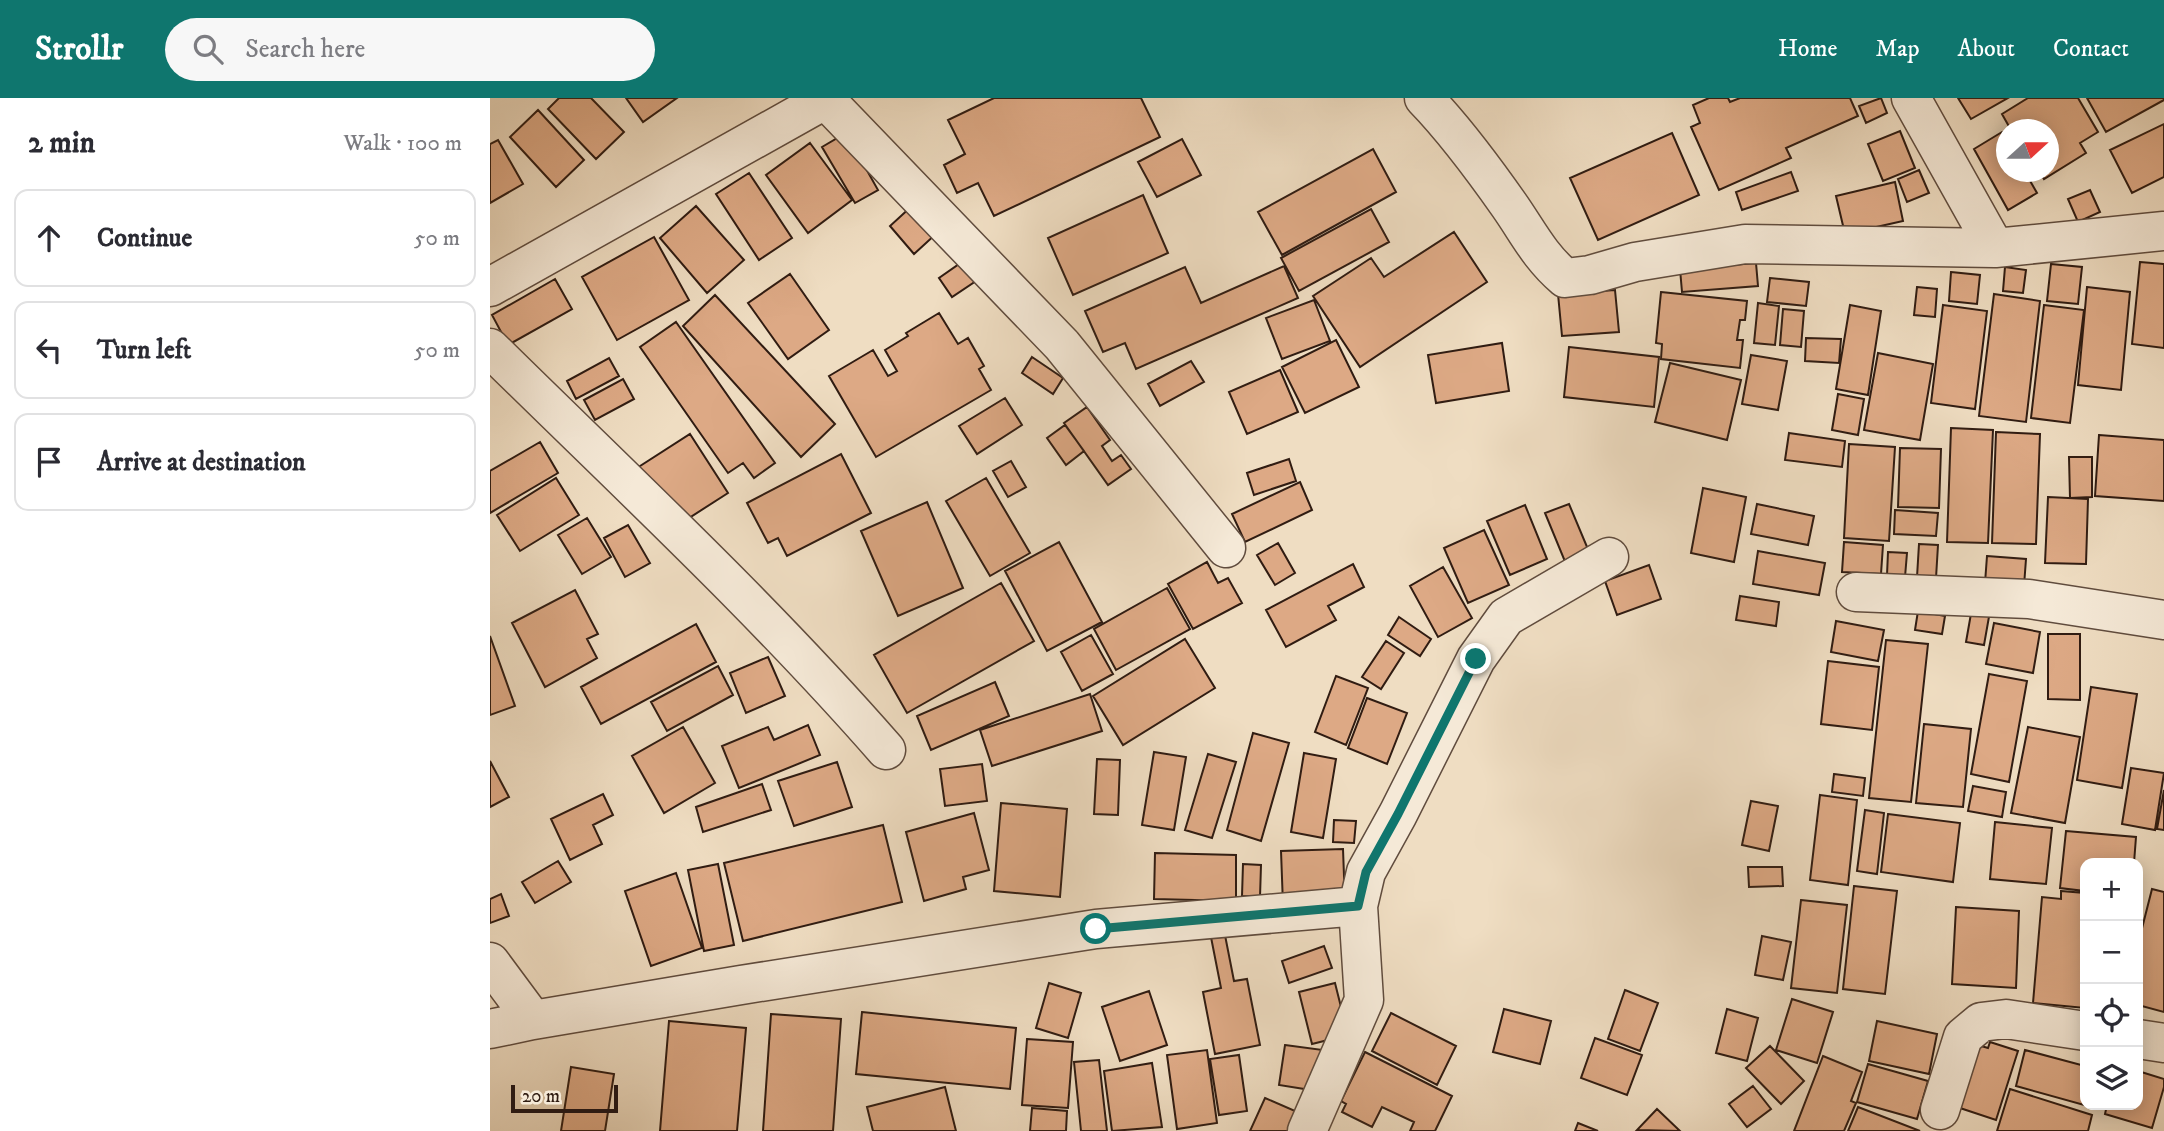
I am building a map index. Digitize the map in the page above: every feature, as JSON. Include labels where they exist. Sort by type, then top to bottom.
[{"type":"street","points":[[490,287],[826,98],[1062,345],[1226,548]]},
{"type":"street","points":[[1424,98],[1508,204],[1546,263],[1565,278],[1590,275],[1635,262],[1745,244],[1996,248],[2164,231]]},
{"type":"street","points":[[1911,98],[1996,248]]},
{"type":"street","points":[[490,348],[753,608],[835,692],[886,750]]},
{"type":"street","points":[[1307,1131],[1364,1000],[1358,906],[1366,872],[1476,659],[1506,617],[1609,557]]},
{"type":"street","points":[[1856,592],[2029,599],[2164,620]]},
{"type":"street","points":[[490,1030],[533,1020],[754,982],[1096,929],[1358,906]]},
{"type":"street","points":[[490,962],[533,1020]]},
{"type":"street","points":[[1940,1110],[1963,1037],[1981,1023],[2006,1019],[2080,1030]]},
{"type":"street","points":[[2143,1040],[2164,1043]]},
{"type":"building","points":[[559,98],[591,98],[624,132],[596,159],[548,109]]},
{"type":"building","points":[[626,98],[677,98],[643,122]]},
{"type":"building","points":[[994,98],[1141,98],[1160,137],[994,216],[978,183],[957,193],[944,165],[965,154],[948,120]]},
{"type":"building","points":[[1709,98],[1728,98],[1730,102],[1740,98],[1850,98],[1858,116],[1786,148],[1791,158],[1719,190],[1691,127],[1700,123],[1693,105]]},
{"type":"building","points":[[1881,98],[1887,113],[1866,123],[1859,106]]},
{"type":"building","points":[[1958,98],[2008,98],[1971,119]]},
{"type":"building","points":[[2028,98],[2078,98],[2098,132],[2080,143],[2086,153],[2059,170],[2059,119],[2005,119],[2002,114]]},
{"type":"building","points":[[2087,98],[2164,98],[2164,100],[2106,132]]},
{"type":"building","points":[[538,110],[584,160],[556,187],[510,137]]},
{"type":"building","points":[[2164,124],[2164,177],[2132,193],[2110,150]]},
{"type":"building","points":[[1900,131],[1915,168],[1883,181],[1868,144]]},
{"type":"building","points":[[846,133],[878,190],[855,203],[822,147]]},
{"type":"building","points":[[1672,133],[1699,195],[1598,240],[1570,178]]},
{"type":"building","points":[[1996,136],[1996,182],[2031,182],[2037,193],[2008,210],[1974,149]]},
{"type":"building","points":[[1182,139],[1201,175],[1157,197],[1138,162]]},
{"type":"building","points":[[498,140],[523,184],[490,203],[490,144]]},
{"type":"building","points":[[810,143],[852,200],[808,233],[766,175]]},
{"type":"building","points":[[1373,149],[1396,192],[1282,255],[1258,212]]},
{"type":"building","points":[[1919,170],[1929,193],[1907,202],[1898,179]]},
{"type":"building","points":[[1791,172],[1798,191],[1742,210],[1736,192]]},
{"type":"building","points":[[749,173],[792,238],[759,260],[716,194]]},
{"type":"building","points":[[1895,182],[1903,221],[1845,234],[1836,196]]},
{"type":"building","points":[[2090,190],[2100,212],[2078,222],[2068,199]]},
{"type":"building","points":[[1143,195],[1168,253],[1073,295],[1048,238]]},
{"type":"building","points":[[913,205],[937,233],[914,254],[890,226]]},
{"type":"building","points":[[696,206],[744,260],[707,293],[660,238]]},
{"type":"building","points":[[1371,209],[1389,242],[1299,291],[1281,258]]},
{"type":"building","points":[[1454,232],[1487,282],[1360,367],[1313,296],[1371,258],[1384,277]]},
{"type":"building","points":[[654,237],[689,300],[617,340],[582,277]]},
{"type":"building","points":[[962,262],[976,281],[952,297],[939,278]]},
{"type":"building","points":[[2140,262],[2164,264],[2164,348],[2132,344]]},
{"type":"building","points":[[1756,263],[1758,286],[1682,292],[1680,269]]},
{"type":"building","points":[[2051,264],[2082,267],[2078,304],[2047,301]]},
{"type":"building","points":[[1284,266],[1298,298],[1136,369],[1125,343],[1103,352],[1085,311],[1185,267],[1201,303]]},
{"type":"building","points":[[2005,267],[2026,270],[2023,293],[2003,291]]},
{"type":"building","points":[[1951,272],[1980,275],[1977,304],[1949,301]]},
{"type":"building","points":[[790,274],[829,330],[788,359],[748,303]]},
{"type":"building","points":[[1770,278],[1809,282],[1806,306],[1767,302]]},
{"type":"building","points":[[555,279],[572,309],[508,345],[492,315]]},
{"type":"building","points":[[1917,287],[1937,289],[1935,317],[1914,315]]},
{"type":"building","points":[[2087,287],[2130,292],[2121,390],[2078,385]]},
{"type":"building","points":[[1615,290],[1619,332],[1562,336],[1558,294]]},
{"type":"building","points":[[1661,292],[1747,301],[1745,320],[1740,320],[1737,340],[1743,340],[1740,368],[1661,359],[1662,344],[1656,343]]},
{"type":"building","points":[[1994,294],[2040,301],[2026,422],[1979,416]]},
{"type":"building","points":[[715,295],[835,424],[801,457],[683,326]]},
{"type":"building","points":[[1314,300],[1330,341],[1282,359],[1266,318]]},
{"type":"building","points":[[1758,303],[1779,306],[1775,345],[1754,343]]},
{"type":"building","points":[[1850,305],[1881,311],[1868,395],[1836,389]]},
{"type":"building","points":[[1943,305],[1987,311],[1975,409],[1931,403]]},
{"type":"building","points":[[2044,305],[2084,310],[2070,423],[2031,418]]},
{"type":"building","points":[[1783,309],[1804,311],[1801,347],[1780,345]]},
{"type":"building","points":[[939,313],[958,344],[968,338],[984,366],[979,369],[991,390],[876,457],[829,376],[873,350],[888,376],[897,371],[885,350],[908,336],[906,333]]},
{"type":"building","points":[[676,322],[775,463],[754,478],[743,463],[728,473],[640,347]]},
{"type":"building","points":[[1806,338],[1841,339],[1839,363],[1805,361]]},
{"type":"building","points":[[1336,340],[1359,387],[1305,413],[1282,367]]},
{"type":"building","points":[[1502,343],[1509,391],[1436,403],[1428,355]]},
{"type":"building","points":[[1569,347],[1659,357],[1654,407],[1564,397]]},
{"type":"building","points":[[1878,353],[1933,364],[1920,440],[1864,430]]},
{"type":"building","points":[[1751,355],[1787,361],[1778,410],[1742,404]]},
{"type":"building","points":[[1032,357],[1063,378],[1053,394],[1022,373]]},
{"type":"building","points":[[609,358],[619,376],[576,399],[567,381]]},
{"type":"building","points":[[1191,361],[1204,382],[1160,406],[1148,384]]},
{"type":"building","points":[[1670,363],[1741,380],[1727,440],[1655,422]]},
{"type":"building","points":[[1280,370],[1298,412],[1247,434],[1229,392]]},
{"type":"building","points":[[623,379],[634,399],[595,420],[584,400]]},
{"type":"building","points":[[1838,394],[1864,399],[1858,435],[1832,430]]},
{"type":"building","points":[[1005,398],[1022,425],[977,454],[959,426]]},
{"type":"building","points":[[1087,407],[1110,440],[1102,446],[1112,461],[1121,455],[1131,469],[1108,485],[1064,423]]},
{"type":"building","points":[[1065,425],[1084,451],[1066,465],[1047,438]]},
{"type":"building","points":[[1951,428],[1993,430],[1988,543],[1947,542]]},
{"type":"building","points":[[1996,432],[2040,434],[2036,544],[1992,543]]},
{"type":"building","points":[[1789,433],[1845,441],[1842,467],[1785,460]]},
{"type":"building","points":[[690,434],[728,493],[675,527],[637,468]]},
{"type":"building","points":[[2099,435],[2164,440],[2164,501],[2095,496]]},
{"type":"building","points":[[540,442],[558,473],[490,513],[490,471]]},
{"type":"building","points":[[1849,444],[1895,447],[1889,541],[1844,538]]},
{"type":"building","points":[[1900,448],[1941,449],[1939,508],[1898,507]]},
{"type":"building","points":[[841,454],[871,513],[787,556],[778,538],[768,543],[747,503]]},
{"type":"building","points":[[2069,457],[2092,457],[2092,497],[2070,498]]},
{"type":"building","points":[[1289,459],[1296,481],[1254,495],[1247,473]]},
{"type":"building","points":[[1011,461],[1026,487],[1008,497],[993,471]]},
{"type":"building","points":[[556,478],[579,515],[520,551],[497,515]]},
{"type":"building","points":[[986,478],[1030,553],[990,576],[946,501]]},
{"type":"building","points":[[1300,482],[1312,510],[1245,542],[1232,514]]},
{"type":"building","points":[[1703,488],[1746,497],[1734,562],[1691,553]]},
{"type":"building","points":[[2048,497],[2088,499],[2086,564],[2045,563]]},
{"type":"building","points":[[927,502],[963,588],[898,616],[861,531]]},
{"type":"building","points":[[1569,504],[1590,554],[1566,564],[1545,513]]},
{"type":"building","points":[[1757,504],[1814,516],[1808,545],[1751,534]]},
{"type":"building","points":[[1525,505],[1547,559],[1510,575],[1487,521]]},
{"type":"building","points":[[1895,510],[1938,513],[1936,536],[1894,534]]},
{"type":"building","points":[[587,518],[611,557],[582,574],[558,535]]},
{"type":"building","points":[[628,525],[650,563],[625,577],[604,538]]},
{"type":"building","points":[[1484,530],[1509,585],[1468,603],[1444,548]]},
{"type":"building","points":[[1059,542],[1102,622],[1047,651],[1005,571]]},
{"type":"building","points":[[1844,542],[1883,545],[1881,574],[1842,572]]},
{"type":"building","points":[[1278,543],[1295,573],[1275,585],[1257,555]]},
{"type":"building","points":[[1919,544],[1938,545],[1936,578],[1917,577]]},
{"type":"building","points":[[1758,551],[1825,563],[1819,595],[1753,584]]},
{"type":"building","points":[[1888,552],[1907,553],[1905,577],[1887,575]]},
{"type":"building","points":[[1987,556],[2026,559],[2024,586],[1985,583]]},
{"type":"building","points":[[1207,562],[1218,583],[1228,578],[1242,603],[1193,629],[1168,584]]},
{"type":"building","points":[[1353,564],[1364,587],[1328,606],[1336,620],[1286,647],[1266,610]]},
{"type":"building","points":[[1649,565],[1661,599],[1617,615],[1605,581]]},
{"type":"building","points":[[1443,567],[1472,618],[1438,637],[1410,586]]},
{"type":"building","points":[[1001,583],[1034,641],[907,713],[874,655]]},
{"type":"building","points":[[1167,588],[1190,629],[1116,670],[1094,629]]},
{"type":"building","points":[[575,590],[598,634],[587,639],[597,658],[545,687],[512,623]]},
{"type":"building","points":[[1740,596],[1779,602],[1776,626],[1736,620]]},
{"type":"building","points":[[1972,608],[1990,611],[1984,645],[1966,642]]},
{"type":"building","points":[[1918,611],[1945,616],[1942,634],[1915,630]]},
{"type":"building","points":[[1399,617],[1431,639],[1420,656],[1388,635]]},
{"type":"building","points":[[1836,621],[1884,630],[1878,661],[1831,652]]},
{"type":"building","points":[[1994,623],[2040,632],[2033,673],[1986,664]]},
{"type":"building","points":[[696,624],[716,662],[601,724],[581,687]]},
{"type":"building","points":[[2048,634],[2080,634],[2080,700],[2048,699]]},
{"type":"building","points":[[1091,635],[1113,674],[1082,691],[1061,652]]},
{"type":"building","points":[[490,636],[515,706],[490,715]]},
{"type":"building","points":[[1185,639],[1215,688],[1123,745],[1093,696]]},
{"type":"building","points":[[1886,640],[1928,644],[1911,802],[1869,798]]},
{"type":"building","points":[[1386,641],[1404,653],[1381,689],[1362,677]]},
{"type":"building","points":[[768,657],[785,696],[746,713],[730,673]]},
{"type":"building","points":[[1828,661],[1879,667],[1872,730],[1821,724]]},
{"type":"building","points":[[718,666],[733,695],[667,731],[651,702]]},
{"type":"building","points":[[1989,674],[2027,681],[2009,782],[1971,774]]},
{"type":"building","points":[[1336,676],[1368,688],[1346,745],[1315,732]]},
{"type":"building","points":[[995,682],[1009,716],[931,750],[917,716]]},
{"type":"building","points":[[2091,687],[2137,694],[2122,788],[2077,780]]},
{"type":"building","points":[[1090,694],[1102,731],[992,766],[980,730]]},
{"type":"building","points":[[1367,698],[1407,713],[1387,764],[1348,748]]},
{"type":"building","points":[[1924,724],[1971,729],[1963,807],[1916,803]]},
{"type":"building","points":[[808,725],[820,755],[739,788],[722,746],[768,727],[774,740]]},
{"type":"building","points":[[683,727],[715,783],[664,813],[632,756]]},
{"type":"building","points":[[2028,727],[2080,737],[2065,823],[2011,813]]},
{"type":"building","points":[[1253,733],[1289,743],[1261,841],[1227,830]]},
{"type":"building","points":[[1154,752],[1186,757],[1174,830],[1142,825]]},
{"type":"building","points":[[1304,753],[1336,759],[1323,838],[1291,832]]},
{"type":"building","points":[[1208,754],[1236,762],[1212,838],[1185,830]]},
{"type":"building","points":[[1097,759],[1120,760],[1118,815],[1094,814]]},
{"type":"building","points":[[490,761],[509,797],[490,807]]},
{"type":"building","points":[[837,762],[852,807],[794,826],[778,781]]},
{"type":"building","points":[[982,764],[987,801],[945,806],[940,769]]},
{"type":"building","points":[[2131,768],[2164,773],[2155,830],[2122,824]]},
{"type":"building","points":[[1834,774],[1865,778],[1863,796],[1832,792]]},
{"type":"building","points":[[762,784],[771,810],[703,832],[696,807]]},
{"type":"building","points":[[1973,786],[2006,792],[2002,817],[1968,811]]},
{"type":"building","points":[[2164,790],[2164,830],[2157,829]]},
{"type":"building","points":[[603,794],[613,815],[593,825],[602,844],[570,860],[551,819]]},
{"type":"building","points":[[1820,795],[1857,800],[1848,885],[1810,880]]},
{"type":"building","points":[[1751,801],[1778,806],[1769,851],[1742,845]]},
{"type":"building","points":[[1001,803],[1067,809],[1060,897],[994,891]]},
{"type":"building","points":[[1865,810],[1884,813],[1877,874],[1857,871]]},
{"type":"building","points":[[974,813],[989,870],[963,877],[966,889],[924,901],[906,832]]},
{"type":"building","points":[[1888,814],[1960,823],[1953,882],[1881,872]]},
{"type":"building","points":[[1334,820],[1356,821],[1354,843],[1333,842]]},
{"type":"building","points":[[1995,822],[2052,828],[2046,884],[1990,879]]},
{"type":"building","points":[[883,825],[902,902],[743,941],[724,863]]},
{"type":"building","points":[[2066,831],[2136,837],[2134,858],[2080,858],[2080,890],[2060,888]]},
{"type":"building","points":[[1343,849],[1345,903],[1283,905],[1281,851]]},
{"type":"building","points":[[1155,853],[1236,855],[1236,901],[1154,899]]},
{"type":"building","points":[[558,861],[571,882],[535,903],[522,882]]},
{"type":"building","points":[[718,864],[734,945],[704,951],[688,870]]},
{"type":"building","points":[[1243,864],[1261,865],[1260,897],[1242,896]]},
{"type":"building","points":[[1748,867],[1782,867],[1783,886],[1749,887]]},
{"type":"building","points":[[676,873],[702,948],[651,966],[625,891]]},
{"type":"building","points":[[1854,886],[1897,891],[1885,994],[1843,989]]},
{"type":"building","points":[[2152,889],[2164,892],[2164,1012],[2143,1006],[2143,924]]},
{"type":"building","points":[[2061,891],[2080,893],[2080,1008],[2033,1003],[2042,897],[2061,899]]},
{"type":"building","points":[[501,894],[509,916],[490,923],[490,899]]},
{"type":"building","points":[[1801,900],[1847,905],[1837,993],[1791,988]]},
{"type":"building","points":[[1956,907],[2019,911],[2016,988],[1952,984]]},
{"type":"building","points":[[1223,925],[1234,981],[1247,979],[1260,1045],[1215,1054],[1203,992],[1221,988],[1209,927]]},
{"type":"building","points":[[1762,936],[1791,942],[1783,980],[1755,975]]},
{"type":"building","points":[[1324,946],[1332,968],[1289,983],[1282,961]]},
{"type":"building","points":[[1049,983],[1081,993],[1068,1038],[1036,1028]]},
{"type":"building","points":[[1335,983],[1348,1035],[1312,1044],[1299,992]]},
{"type":"building","points":[[1625,990],[1658,1003],[1640,1051],[1608,1039]]},
{"type":"building","points":[[1149,991],[1167,1045],[1120,1061],[1102,1007]]},
{"type":"building","points":[[1792,999],[1833,1012],[1817,1063],[1776,1050]]},
{"type":"building","points":[[1504,1009],[1551,1021],[1540,1064],[1493,1052]]},
{"type":"building","points":[[1727,1009],[1758,1018],[1747,1061],[1716,1053]]},
{"type":"building","points":[[862,1012],[1016,1028],[1010,1089],[856,1074]]},
{"type":"building","points":[[1391,1013],[1456,1046],[1437,1085],[1372,1051]]},
{"type":"building","points":[[771,1014],[841,1019],[833,1131],[763,1131]]},
{"type":"building","points":[[669,1021],[746,1028],[737,1131],[660,1131]]},
{"type":"building","points":[[1877,1021],[1937,1034],[1929,1074],[1869,1061]]},
{"type":"building","points":[[1595,1038],[1642,1055],[1627,1095],[1581,1078]]},
{"type":"building","points":[[1027,1039],[1073,1042],[1068,1108],[1022,1105]]},
{"type":"building","points":[[1990,1042],[2018,1051],[1996,1120],[1951,1105],[1971,1043],[1988,1048]]},
{"type":"building","points":[[1285,1045],[1323,1050],[1317,1091],[1279,1085]]},
{"type":"building","points":[[1770,1046],[1804,1081],[1781,1104],[1746,1068]]},
{"type":"building","points":[[1207,1050],[1217,1123],[1177,1129],[1167,1055]]},
{"type":"building","points":[[2025,1050],[2080,1065],[2080,1104],[2016,1086]]},
{"type":"building","points":[[1365,1052],[1452,1096],[1435,1131],[1410,1131],[1414,1122],[1382,1107],[1372,1127],[1342,1112],[1346,1104],[1341,1101]]},
{"type":"building","points":[[1239,1055],[1247,1111],[1219,1115],[1210,1059]]},
{"type":"building","points":[[1823,1056],[1862,1072],[1851,1101],[1856,1103],[1844,1131],[1794,1131]]},
{"type":"building","points":[[1099,1060],[1107,1131],[1081,1131],[1074,1062]]},
{"type":"building","points":[[1152,1063],[1162,1127],[1112,1131],[1104,1071]]},
{"type":"building","points":[[1868,1064],[1928,1081],[1917,1119],[1857,1102]]},
{"type":"building","points":[[571,1067],[614,1074],[605,1131],[561,1131]]},
{"type":"building","points":[[2143,1073],[2164,1079],[2152,1128],[2105,1114],[2106,1110],[2143,1110]]},
{"type":"building","points":[[1753,1086],[1771,1109],[1747,1127],[1729,1104]]},
{"type":"building","points":[[945,1087],[956,1131],[873,1131],[867,1107]]},
{"type":"building","points":[[2010,1089],[2092,1115],[2088,1131],[1997,1131]]},
{"type":"building","points":[[1265,1098],[1302,1114],[1295,1131],[1250,1131]]},
{"type":"building","points":[[1858,1107],[1920,1131],[1848,1131]]},
{"type":"building","points":[[1032,1108],[1067,1111],[1066,1131],[1030,1131]]},
{"type":"building","points":[[1657,1109],[1680,1131],[1637,1130]]},
{"type":"building","points":[[1578,1123],[1598,1131],[1575,1131]]},
{"type":"route","points":[[1096,929],[1358,906],[1366,872],[1476,659]]}]
